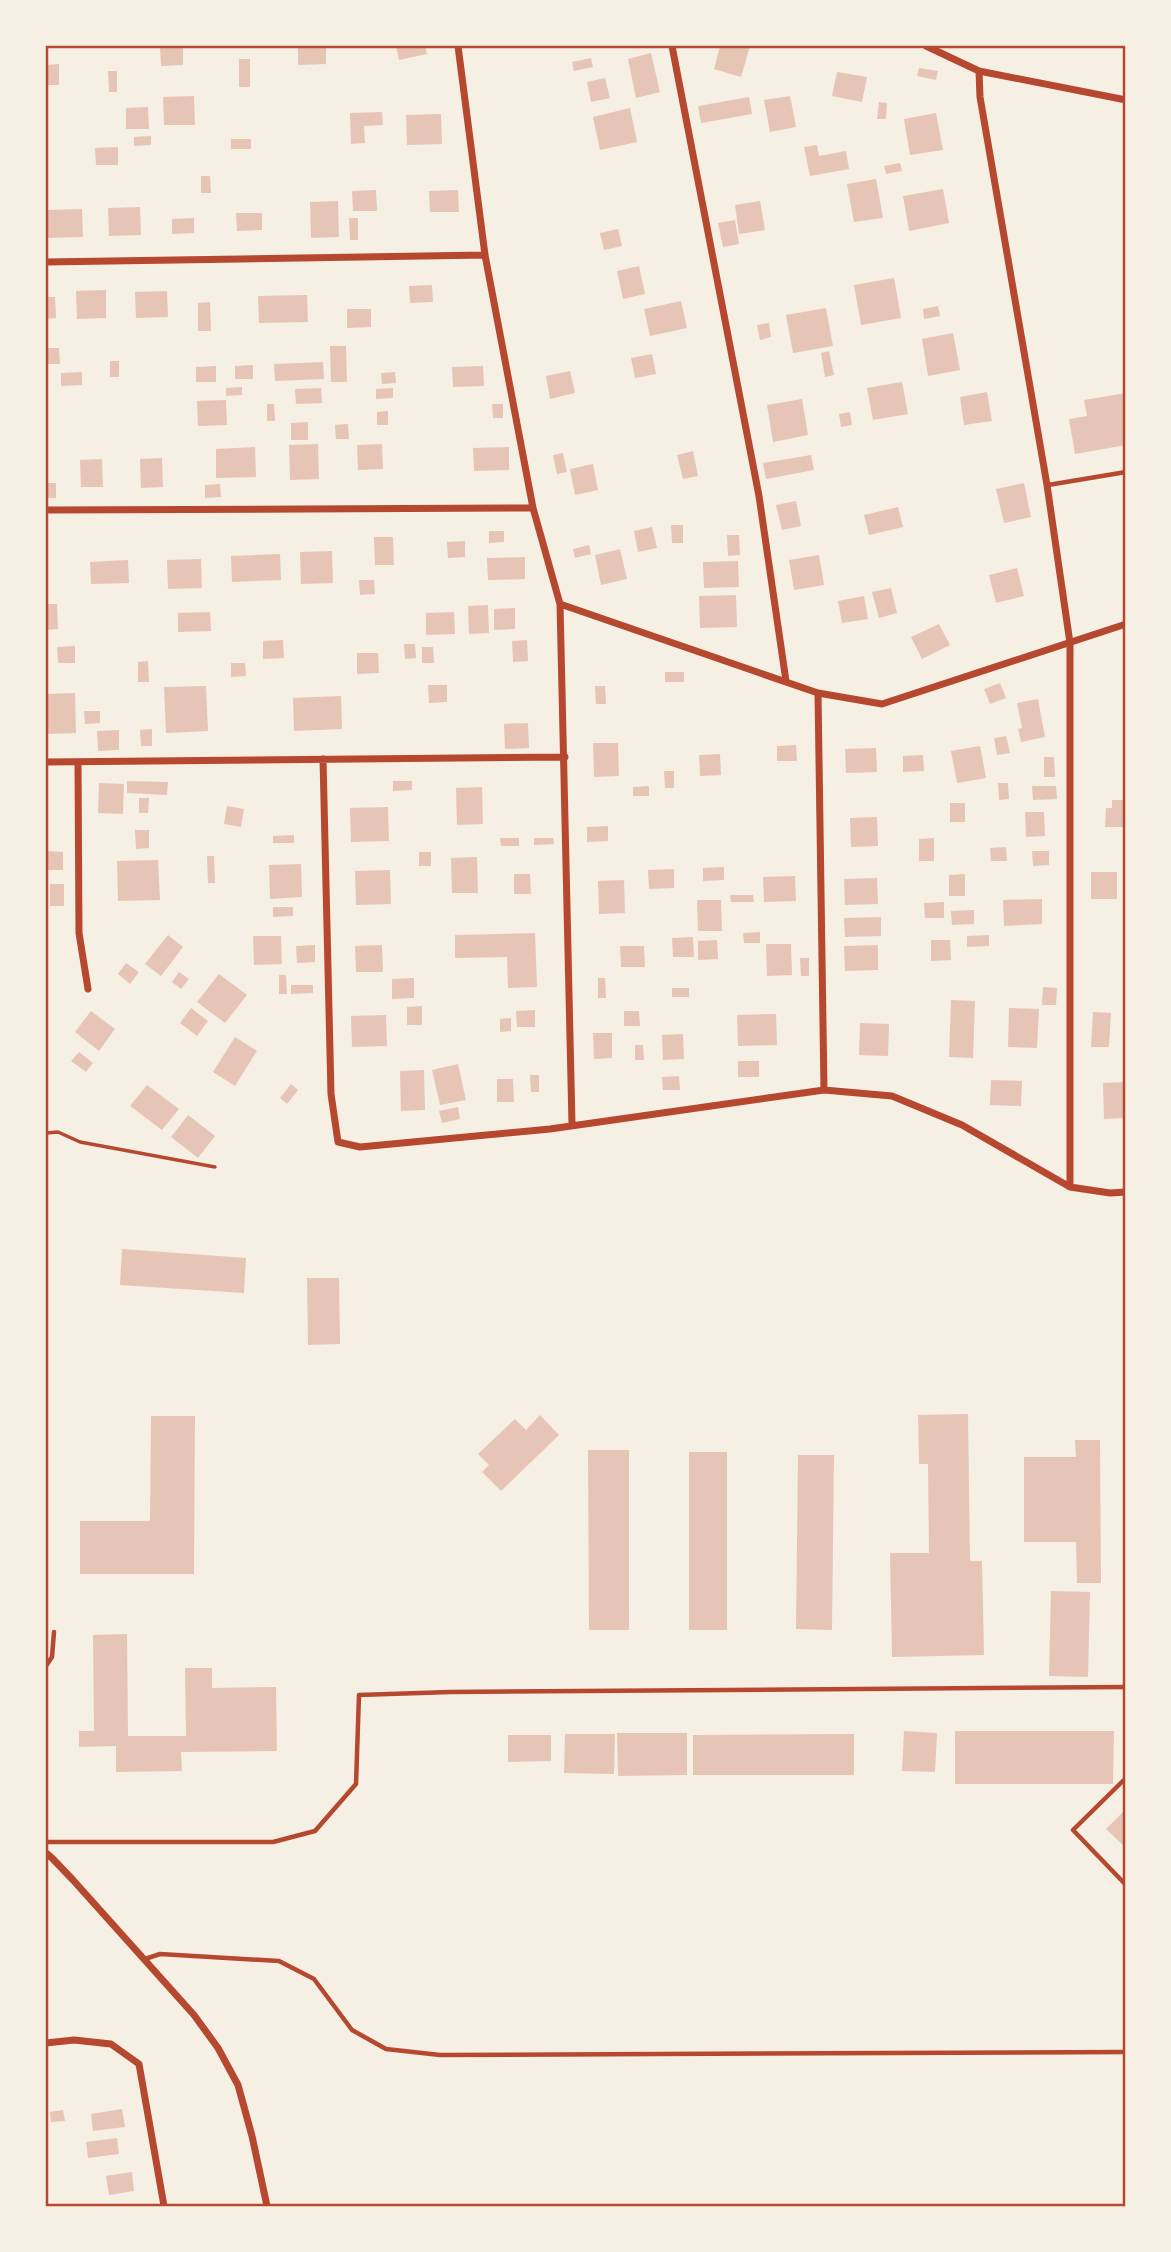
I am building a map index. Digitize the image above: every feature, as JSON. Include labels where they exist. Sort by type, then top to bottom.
[{"type":"street","points":[[458,46],[485,255],[533,508],[560,604],[572,1124]]},
{"type":"street","points":[[672,46],[759,496],[786,681]]},
{"type":"street","points":[[926,46],[979,71],[1125,100]]},
{"type":"street","points":[[979,71],[980,97],[1047,485],[1069,643],[1070,1187]]},
{"type":"street","points":[[46,262],[485,255]]},
{"type":"street","points":[[46,510],[533,508]]},
{"type":"street","points":[[560,604],[818,693],[882,704],[1125,624]]},
{"type":"street","points":[[818,693],[824,1090]]},
{"type":"street","points":[[46,762],[565,757]]},
{"type":"street","points":[[323,759],[331,1094],[338,1142],[360,1147],[550,1129],[824,1090],[892,1096],[962,1125],[1070,1187],[1111,1193],[1125,1192]]},
{"type":"street","points":[[78,762],[79,933],[88,989]]},
{"type":"street","points":[[46,1853],[194,2015],[218,2048],[238,2085],[267,2207]]},
{"type":"street","points":[[46,2043],[74,2040],[111,2044],[139,2064],[164,2207]]},
{"type":"lane","points":[[1047,485],[1125,472]]},
{"type":"lane","points":[[46,1666],[52,1657],[54,1632]]},
{"type":"lane","points":[[46,1842],[273,1842],[315,1831],[356,1784],[359,1695],[1125,1687]]},
{"type":"lane","points":[[1125,1778],[1073,1830],[1125,1885]]},
{"type":"lane","points":[[144,1959],[160,1954],[279,1961],[314,1979],[352,2030],[386,2049],[440,2055],[1125,2052]]},
{"type":"path","points":[[46,1133],[58,1132],[80,1142],[215,1167]]},
{"type":"building","points":[[160,46],[183,46],[183,65],[161,66]]},
{"type":"building","points":[[298,46],[326,46],[326,64],[298,65]]},
{"type":"building","points":[[396,46],[425,46],[427,54],[399,60]]},
{"type":"building","points":[[720,46],[750,46],[741,77],[714,69]]},
{"type":"building","points":[[651,53],[660,92],[636,98],[628,59]]},
{"type":"building","points":[[591,58],[593,67],[574,71],[572,62]]},
{"type":"building","points":[[239,59],[250,59],[250,87],[239,87]]},
{"type":"building","points":[[59,64],[59,85],[46,85],[46,65]]},
{"type":"building","points":[[919,68],[938,71],[936,80],[917,76]]},
{"type":"building","points":[[108,71],[117,71],[117,92],[109,92]]},
{"type":"building","points":[[837,72],[867,77],[862,102],[832,96]]},
{"type":"building","points":[[605,78],[610,98],[591,102],[587,82]]},
{"type":"building","points":[[194,96],[195,125],[164,125],[163,97]]},
{"type":"building","points":[[790,96],[796,127],[770,132],[764,100]]},
{"type":"building","points":[[749,97],[752,114],[701,123],[698,106]]},
{"type":"building","points":[[879,102],[887,103],[886,119],[877,119]]},
{"type":"building","points":[[148,107],[149,129],[126,129],[126,108]]},
{"type":"building","points":[[630,108],[637,142],[600,150],[593,117]]},
{"type":"building","points":[[382,112],[383,125],[364,126],[365,143],[351,144],[350,113]]},
{"type":"building","points":[[936,113],[943,150],[910,155],[904,119]]},
{"type":"building","points":[[441,114],[442,144],[407,145],[406,115]]},
{"type":"building","points":[[151,136],[151,145],[134,146],[134,137]]},
{"type":"building","points":[[231,139],[251,139],[251,149],[231,149]]},
{"type":"building","points":[[817,145],[819,156],[846,151],[849,169],[810,176],[804,147]]},
{"type":"building","points":[[118,147],[118,165],[96,165],[95,148]]},
{"type":"building","points":[[900,163],[902,171],[886,174],[884,166]]},
{"type":"building","points":[[201,176],[210,176],[211,193],[201,193]]},
{"type":"building","points":[[876,179],[883,218],[854,222],[847,184]]},
{"type":"building","points":[[943,189],[949,223],[909,231],[903,196]]},
{"type":"building","points":[[376,190],[377,211],[353,211],[352,191]]},
{"type":"building","points":[[458,190],[459,212],[430,212],[429,191]]},
{"type":"building","points":[[338,201],[339,237],[311,238],[310,202]]},
{"type":"building","points":[[760,201],[765,230],[739,234],[735,205]]},
{"type":"building","points":[[140,207],[141,235],[109,236],[108,208]]},
{"type":"building","points":[[82,209],[83,237],[46,238],[46,210]]},
{"type":"building","points":[[236,213],[262,213],[262,230],[237,231]]},
{"type":"building","points":[[194,218],[194,233],[172,234],[172,219]]},
{"type":"building","points":[[349,218],[358,218],[358,240],[350,240]]},
{"type":"building","points":[[735,220],[739,244],[723,247],[718,223]]},
{"type":"building","points":[[618,229],[622,246],[604,250],[600,233]]},
{"type":"building","points":[[639,266],[645,294],[623,299],[617,271]]},
{"type":"building","points":[[894,278],[901,318],[861,325],[854,285]]},
{"type":"building","points":[[432,285],[433,302],[410,303],[409,286]]},
{"type":"building","points":[[106,290],[106,318],[77,319],[76,291]]},
{"type":"building","points":[[167,291],[168,317],[136,318],[135,292]]},
{"type":"building","points":[[307,295],[308,322],[259,323],[258,296]]},
{"type":"building","points":[[46,297],[55,297],[56,318],[46,319]]},
{"type":"building","points":[[681,301],[687,328],[650,336],[644,309]]},
{"type":"building","points":[[210,302],[211,331],[198,331],[198,303]]},
{"type":"building","points":[[938,306],[940,316],[924,319],[923,309]]},
{"type":"building","points":[[826,308],[833,346],[793,353],[786,315]]},
{"type":"building","points":[[347,309],[371,309],[371,327],[347,328]]},
{"type":"building","points":[[769,323],[771,337],[760,340],[757,325]]},
{"type":"building","points":[[953,333],[960,370],[928,376],[922,339]]},
{"type":"building","points":[[330,346],[346,346],[347,382],[331,382]]},
{"type":"building","points":[[46,348],[59,348],[60,364],[46,364]]},
{"type":"building","points":[[829,351],[834,375],[825,377],[821,353]]},
{"type":"building","points":[[652,354],[656,374],[635,378],[631,358]]},
{"type":"building","points":[[110,361],[119,361],[119,377],[110,377]]},
{"type":"building","points":[[323,362],[324,379],[275,381],[274,364]]},
{"type":"building","points":[[253,365],[253,379],[235,379],[235,366]]},
{"type":"building","points":[[216,366],[216,382],[196,382],[196,367]]},
{"type":"building","points":[[483,366],[484,386],[453,387],[452,367]]},
{"type":"building","points":[[570,371],[575,393],[550,399],[546,376]]},
{"type":"building","points":[[82,372],[82,385],[61,386],[61,373]]},
{"type":"building","points":[[395,372],[396,383],[382,384],[381,373]]},
{"type":"building","points":[[902,382],[908,414],[873,420],[867,388]]},
{"type":"building","points":[[242,387],[242,395],[226,396],[226,388]]},
{"type":"building","points":[[321,388],[322,403],[296,404],[295,389]]},
{"type":"building","points":[[393,388],[393,398],[376,399],[376,389]]},
{"type":"building","points":[[987,392],[992,421],[964,425],[960,397]]},
{"type":"building","points":[[1126,393],[1126,445],[1075,454],[1069,419],[1087,416],[1084,400]]},
{"type":"building","points":[[802,399],[808,435],[773,442],[767,405]]},
{"type":"building","points":[[226,400],[227,425],[198,426],[197,401]]},
{"type":"building","points":[[267,404],[274,404],[275,421],[267,421]]},
{"type":"building","points":[[492,404],[503,404],[503,418],[493,418]]},
{"type":"building","points":[[388,411],[388,425],[377,425],[377,412]]},
{"type":"building","points":[[850,412],[852,425],[841,427],[839,414]]},
{"type":"building","points":[[308,422],[308,440],[291,440],[291,423]]},
{"type":"building","points":[[348,424],[349,439],[336,439],[335,425]]},
{"type":"building","points":[[318,444],[319,479],[290,480],[289,445]]},
{"type":"building","points":[[382,444],[383,469],[358,470],[357,445]]},
{"type":"building","points":[[255,447],[256,477],[216,478],[216,449]]},
{"type":"building","points":[[509,447],[509,470],[474,471],[473,448]]},
{"type":"building","points":[[693,451],[698,476],[683,479],[677,455]]},
{"type":"building","points":[[563,453],[567,472],[557,474],[553,455]]},
{"type":"building","points":[[811,455],[814,470],[766,479],[763,463]]},
{"type":"building","points":[[162,458],[163,487],[141,488],[140,459]]},
{"type":"building","points":[[102,459],[103,487],[81,487],[80,460]]},
{"type":"building","points":[[593,464],[598,490],[575,495],[570,469]]},
{"type":"building","points":[[47,483],[56,483],[56,498],[48,498]]},
{"type":"building","points":[[1024,483],[1031,517],[1004,523],[996,489]]},
{"type":"building","points":[[220,484],[221,497],[205,498],[205,485]]},
{"type":"building","points":[[796,501],[801,526],[782,530],[776,505]]},
{"type":"building","points":[[898,507],[903,527],[869,535],[864,515]]},
{"type":"building","points":[[671,525],[683,525],[683,543],[672,543]]},
{"type":"building","points":[[652,527],[657,548],[638,552],[634,531]]},
{"type":"building","points":[[489,531],[504,531],[504,542],[489,543]]},
{"type":"building","points":[[727,535],[739,535],[740,555],[728,556]]},
{"type":"building","points":[[374,537],[393,537],[394,565],[375,565]]},
{"type":"building","points":[[465,541],[465,557],[448,558],[447,542]]},
{"type":"building","points":[[589,545],[591,554],[575,558],[573,549]]},
{"type":"building","points":[[620,549],[627,579],[601,585],[595,555]]},
{"type":"building","points":[[332,551],[333,583],[301,584],[300,552]]},
{"type":"building","points":[[280,554],[281,580],[232,582],[231,556]]},
{"type":"building","points":[[819,555],[824,585],[794,590],[789,560]]},
{"type":"building","points":[[525,557],[525,579],[488,580],[487,558]]},
{"type":"building","points":[[201,559],[202,588],[168,589],[167,560]]},
{"type":"building","points":[[128,560],[129,583],[91,584],[90,562]]},
{"type":"building","points":[[738,561],[739,587],[704,588],[703,562]]},
{"type":"building","points":[[1017,568],[1024,596],[996,603],[989,575]]},
{"type":"building","points":[[359,580],[374,580],[375,594],[360,595]]},
{"type":"building","points":[[891,588],[897,613],[879,618],[872,592]]},
{"type":"building","points":[[736,595],[737,627],[700,628],[699,596]]},
{"type":"building","points":[[864,596],[868,619],[842,623],[838,601]]},
{"type":"building","points":[[46,604],[57,604],[58,629],[46,630]]},
{"type":"building","points":[[488,605],[489,633],[469,634],[468,606]]},
{"type":"building","points":[[515,608],[515,629],[494,630],[494,609]]},
{"type":"building","points":[[210,612],[211,631],[178,632],[178,613]]},
{"type":"building","points":[[454,612],[455,634],[426,635],[426,613]]},
{"type":"building","points":[[939,624],[950,645],[922,659],[911,637]]},
{"type":"building","points":[[283,640],[284,658],[263,659],[263,641]]},
{"type":"building","points":[[527,640],[528,661],[513,662],[512,641]]},
{"type":"building","points":[[404,644],[415,644],[416,658],[405,659]]},
{"type":"building","points":[[75,646],[75,663],[58,663],[57,647]]},
{"type":"building","points":[[422,647],[433,647],[434,663],[422,663]]},
{"type":"building","points":[[357,653],[378,653],[379,673],[357,674]]},
{"type":"building","points":[[148,661],[149,682],[138,682],[138,662]]},
{"type":"building","points":[[231,663],[245,663],[246,676],[231,677]]},
{"type":"building","points":[[665,672],[684,672],[684,682],[665,682]]},
{"type":"building","points":[[1000,683],[1006,698],[990,704],[984,689]]},
{"type":"building","points":[[428,685],[447,685],[447,702],[429,703]]},
{"type":"building","points":[[206,686],[208,731],[166,733],[164,687]]},
{"type":"building","points":[[595,686],[605,686],[606,704],[596,704]]},
{"type":"building","points":[[75,693],[76,733],[46,734],[46,694]]},
{"type":"building","points":[[341,696],[342,729],[294,731],[293,698]]},
{"type":"building","points":[[1038,699],[1045,737],[1021,742],[1018,729],[1022,728],[1017,703]]},
{"type":"building","points":[[84,711],[100,711],[100,723],[85,724]]},
{"type":"building","points":[[528,723],[529,748],[505,749],[504,724]]},
{"type":"building","points":[[152,729],[152,746],[141,746],[140,730]]},
{"type":"building","points":[[119,730],[119,750],[98,751],[97,731]]},
{"type":"building","points":[[1006,736],[1010,753],[997,755],[994,738]]},
{"type":"building","points":[[593,743],[618,743],[619,776],[594,777]]},
{"type":"building","points":[[796,745],[797,761],[777,761],[777,746]]},
{"type":"building","points":[[980,746],[986,778],[957,783],[951,751]]},
{"type":"building","points":[[876,748],[877,772],[846,773],[845,749]]},
{"type":"building","points":[[720,754],[721,775],[700,776],[699,755]]},
{"type":"building","points":[[923,755],[924,771],[903,772],[903,756]]},
{"type":"building","points":[[1044,757],[1054,757],[1055,777],[1044,777]]},
{"type":"building","points":[[664,771],[674,771],[674,788],[665,788]]},
{"type":"building","points":[[127,781],[168,782],[167,795],[127,793]]},
{"type":"building","points":[[393,781],[412,781],[412,790],[393,791]]},
{"type":"building","points":[[99,783],[124,784],[123,814],[98,813]]},
{"type":"building","points":[[998,783],[1008,783],[1009,799],[999,800]]},
{"type":"building","points":[[649,786],[649,796],[633,796],[633,787]]},
{"type":"building","points":[[1032,786],[1056,786],[1057,799],[1033,800]]},
{"type":"building","points":[[482,787],[483,824],[457,825],[456,788]]},
{"type":"building","points":[[139,798],[149,798],[148,813],[139,813]]},
{"type":"building","points":[[1112,800],[1126,800],[1126,827],[1105,827],[1106,808],[1112,808]]},
{"type":"building","points":[[950,803],[965,803],[965,822],[950,822]]},
{"type":"building","points":[[227,806],[244,809],[241,827],[224,824]]},
{"type":"building","points":[[388,807],[389,841],[351,842],[350,808]]},
{"type":"building","points":[[1025,812],[1044,812],[1045,836],[1026,837]]},
{"type":"building","points":[[877,817],[878,846],[851,847],[850,818]]},
{"type":"building","points":[[608,826],[608,841],[587,842],[587,827]]},
{"type":"building","points":[[135,830],[149,830],[149,848],[136,849]]},
{"type":"building","points":[[294,835],[294,843],[273,843],[273,836]]},
{"type":"building","points":[[500,838],[519,838],[519,846],[501,846]]},
{"type":"building","points":[[534,838],[553,838],[554,844],[534,845]]},
{"type":"building","points":[[934,838],[934,861],[919,861],[919,839]]},
{"type":"building","points":[[1006,847],[1007,861],[991,861],[990,848]]},
{"type":"building","points":[[46,851],[63,852],[63,870],[46,870]]},
{"type":"building","points":[[1032,851],[1049,851],[1049,865],[1033,866]]},
{"type":"building","points":[[419,852],[431,852],[431,866],[419,866]]},
{"type":"building","points":[[207,856],[214,856],[215,883],[208,883]]},
{"type":"building","points":[[477,857],[478,893],[452,893],[451,858]]},
{"type":"building","points":[[158,860],[160,900],[118,901],[117,861]]},
{"type":"building","points":[[301,864],[302,897],[270,899],[269,865]]},
{"type":"building","points":[[724,867],[724,880],[703,881],[703,868]]},
{"type":"building","points":[[674,869],[674,888],[649,889],[648,870]]},
{"type":"building","points":[[390,870],[391,904],[356,905],[355,871]]},
{"type":"building","points":[[1091,872],[1117,872],[1117,899],[1091,899]]},
{"type":"building","points":[[514,874],[530,874],[531,894],[514,894]]},
{"type":"building","points":[[965,874],[965,896],[949,896],[949,875]]},
{"type":"building","points":[[795,876],[796,901],[764,902],[763,877]]},
{"type":"building","points":[[877,878],[878,904],[845,905],[844,879]]},
{"type":"building","points":[[624,880],[625,913],[599,914],[598,881]]},
{"type":"building","points":[[50,884],[64,884],[64,906],[50,906]]},
{"type":"building","points":[[730,895],[753,895],[754,902],[731,902]]},
{"type":"building","points":[[1042,899],[1042,924],[1004,926],[1003,900]]},
{"type":"building","points":[[697,900],[721,900],[722,931],[698,931]]},
{"type":"building","points":[[944,902],[944,918],[925,918],[924,903]]},
{"type":"building","points":[[273,907],[293,907],[293,916],[273,917]]},
{"type":"building","points":[[974,910],[974,924],[952,925],[951,911]]},
{"type":"building","points":[[881,917],[881,936],[845,937],[844,918]]},
{"type":"building","points":[[760,932],[760,943],[744,943],[743,933]]},
{"type":"building","points":[[535,933],[537,987],[508,988],[507,957],[455,958],[455,935]]},
{"type":"building","points":[[168,935],[183,947],[161,976],[145,964]]},
{"type":"building","points":[[989,935],[989,946],[967,947],[967,936]]},
{"type":"building","points":[[253,936],[281,936],[282,964],[254,965]]},
{"type":"building","points":[[693,937],[694,957],[673,957],[672,938]]},
{"type":"building","points":[[717,940],[718,959],[698,960],[698,941]]},
{"type":"building","points":[[931,940],[950,940],[951,960],[931,961]]},
{"type":"building","points":[[766,944],[791,944],[792,975],[767,976]]},
{"type":"building","points":[[315,945],[315,962],[297,963],[296,946]]},
{"type":"building","points":[[382,945],[383,972],[356,972],[355,946]]},
{"type":"building","points":[[878,945],[878,970],[845,971],[844,946]]},
{"type":"building","points":[[620,946],[644,946],[645,967],[621,967]]},
{"type":"building","points":[[800,958],[809,958],[809,976],[801,976]]},
{"type":"building","points":[[126,963],[139,972],[130,984],[118,974]]},
{"type":"building","points":[[179,972],[189,979],[181,989],[172,982]]},
{"type":"building","points":[[219,974],[247,995],[225,1023],[197,1002]]},
{"type":"building","points":[[279,975],[286,975],[287,994],[279,994]]},
{"type":"building","points":[[414,978],[414,998],[392,999],[392,979]]},
{"type":"building","points":[[598,978],[605,978],[606,998],[598,998]]},
{"type":"building","points":[[291,985],[313,985],[313,993],[291,994]]},
{"type":"building","points":[[1043,987],[1057,988],[1056,1005],[1042,1005]]},
{"type":"building","points":[[672,988],[689,988],[689,997],[672,997]]},
{"type":"building","points":[[951,1000],[975,1001],[973,1058],[949,1057]]},
{"type":"building","points":[[422,1006],[422,1025],[407,1025],[407,1007]]},
{"type":"building","points":[[191,1008],[208,1021],[197,1036],[180,1023]]},
{"type":"building","points":[[1009,1008],[1039,1009],[1037,1048],[1008,1047]]},
{"type":"building","points":[[535,1010],[535,1027],[517,1027],[516,1011]]},
{"type":"building","points":[[91,1011],[115,1029],[99,1051],[75,1032]]},
{"type":"building","points":[[624,1011],[639,1011],[640,1026],[624,1026]]},
{"type":"building","points":[[1093,1012],[1111,1013],[1109,1047],[1091,1047]]},
{"type":"building","points":[[776,1014],[777,1045],[738,1046],[737,1015]]},
{"type":"building","points":[[386,1015],[387,1046],[352,1047],[351,1016]]},
{"type":"building","points":[[511,1018],[511,1031],[500,1032],[500,1019]]},
{"type":"building","points":[[860,1023],[889,1024],[888,1056],[859,1055]]},
{"type":"building","points":[[593,1033],[612,1033],[612,1058],[594,1059]]},
{"type":"building","points":[[683,1034],[684,1059],[663,1060],[662,1035]]},
{"type":"building","points":[[235,1037],[257,1051],[235,1086],[213,1072]]},
{"type":"building","points":[[635,1045],[643,1045],[644,1060],[635,1060]]},
{"type":"building","points":[[79,1052],[93,1063],[86,1072],[71,1061]]},
{"type":"building","points":[[738,1061],[759,1061],[759,1077],[738,1077]]},
{"type":"building","points":[[458,1064],[466,1100],[440,1105],[432,1070]]},
{"type":"building","points":[[424,1070],[425,1110],[401,1111],[400,1071]]},
{"type":"building","points":[[530,1075],[539,1075],[539,1092],[531,1092]]},
{"type":"building","points":[[679,1076],[680,1090],[663,1090],[662,1077]]},
{"type":"building","points":[[497,1079],[513,1079],[514,1102],[497,1102]]},
{"type":"building","points":[[991,1080],[1022,1081],[1021,1106],[990,1105]]},
{"type":"building","points":[[1126,1082],[1126,1118],[1104,1119],[1103,1083]]},
{"type":"building","points":[[291,1084],[298,1090],[287,1104],[280,1098]]},
{"type":"building","points":[[147,1085],[179,1109],[162,1130],[130,1106]]},
{"type":"building","points":[[458,1107],[460,1119],[442,1123],[439,1111]]},
{"type":"building","points":[[188,1115],[215,1136],[198,1158],[171,1137]]},
{"type":"building","points":[[122,1249],[246,1258],[244,1293],[120,1285]]},
{"type":"building","points":[[307,1278],[339,1278],[340,1344],[308,1345]]},
{"type":"building","points":[[968,1414],[970,1561],[982,1561],[984,1655],[892,1657],[890,1553],[929,1553],[928,1464],[919,1464],[918,1415]]},
{"type":"building","points":[[540,1415],[559,1435],[501,1491],[482,1472],[489,1465],[478,1454],[515,1419],[526,1430]]},
{"type":"building","points":[[151,1416],[195,1416],[194,1574],[80,1574],[80,1521],[150,1521]]},
{"type":"building","points":[[1075,1440],[1100,1440],[1101,1583],[1077,1583],[1076,1542],[1024,1542],[1024,1457],[1076,1457]]},
{"type":"building","points":[[588,1450],[629,1450],[629,1630],[589,1630]]},
{"type":"building","points":[[689,1452],[727,1452],[727,1630],[689,1630]]},
{"type":"building","points":[[798,1455],[834,1455],[832,1630],[796,1629]]},
{"type":"building","points":[[1051,1591],[1090,1592],[1088,1677],[1049,1676]]},
{"type":"building","points":[[127,1634],[128,1736],[186,1736],[185,1668],[212,1668],[212,1688],[276,1687],[277,1751],[181,1752],[182,1771],[116,1772],[116,1746],[79,1747],[79,1731],[94,1731],[93,1635]]},
{"type":"building","points":[[904,1731],[937,1733],[935,1772],[902,1771]]},
{"type":"building","points":[[955,1731],[1114,1731],[1113,1784],[955,1784]]},
{"type":"building","points":[[617,1733],[687,1733],[687,1775],[618,1776]]},
{"type":"building","points":[[565,1734],[615,1734],[614,1774],[564,1773]]},
{"type":"building","points":[[854,1734],[854,1775],[693,1775],[693,1735]]},
{"type":"building","points":[[508,1735],[551,1735],[551,1761],[508,1762]]},
{"type":"building","points":[[1126,1809],[1126,1848],[1106,1829]]},
{"type":"building","points":[[122,2109],[125,2127],[93,2131],[91,2114]]},
{"type":"building","points":[[63,2110],[65,2121],[51,2122],[50,2112]]},
{"type":"building","points":[[117,2138],[119,2154],[88,2158],[86,2142]]},
{"type":"building","points":[[132,2172],[134,2191],[109,2195],[106,2176]]}]
